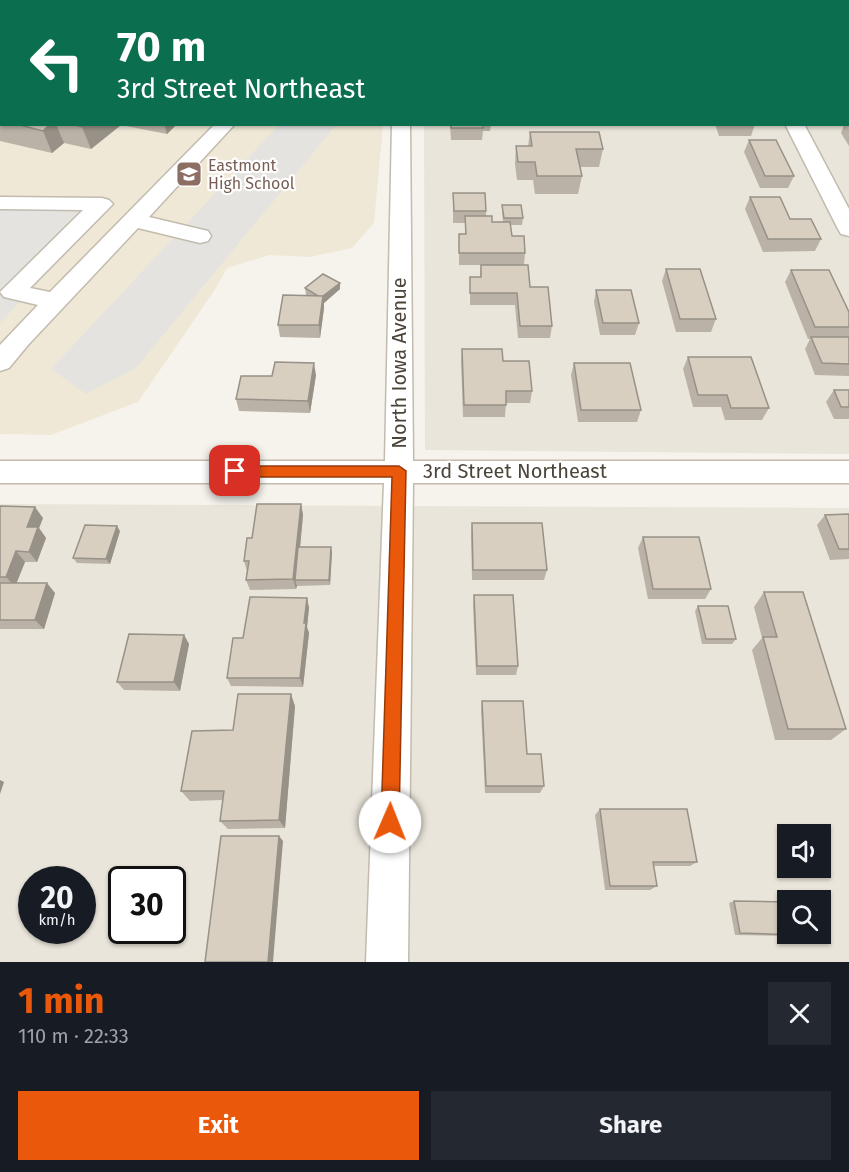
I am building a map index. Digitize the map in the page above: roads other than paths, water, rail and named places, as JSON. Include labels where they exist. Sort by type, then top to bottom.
[{"type":"street","points":[[0,362],[56,300],[224,126]]},
{"type":"street","name":"North Iowa Avenue","points":[[387,962],[399,471],[401,126]]},
{"type":"street","points":[[795,126],[849,229]]},
{"type":"street","points":[[0,203],[102,204],[12,292],[56,300]]},
{"type":"street","points":[[134,220],[200,236]]},
{"type":"street","name":"3rd Street Northeast","points":[[0,471],[849,472]]},
{"type":"place","name":"Eastmont High School","points":[[189,174]]}]
